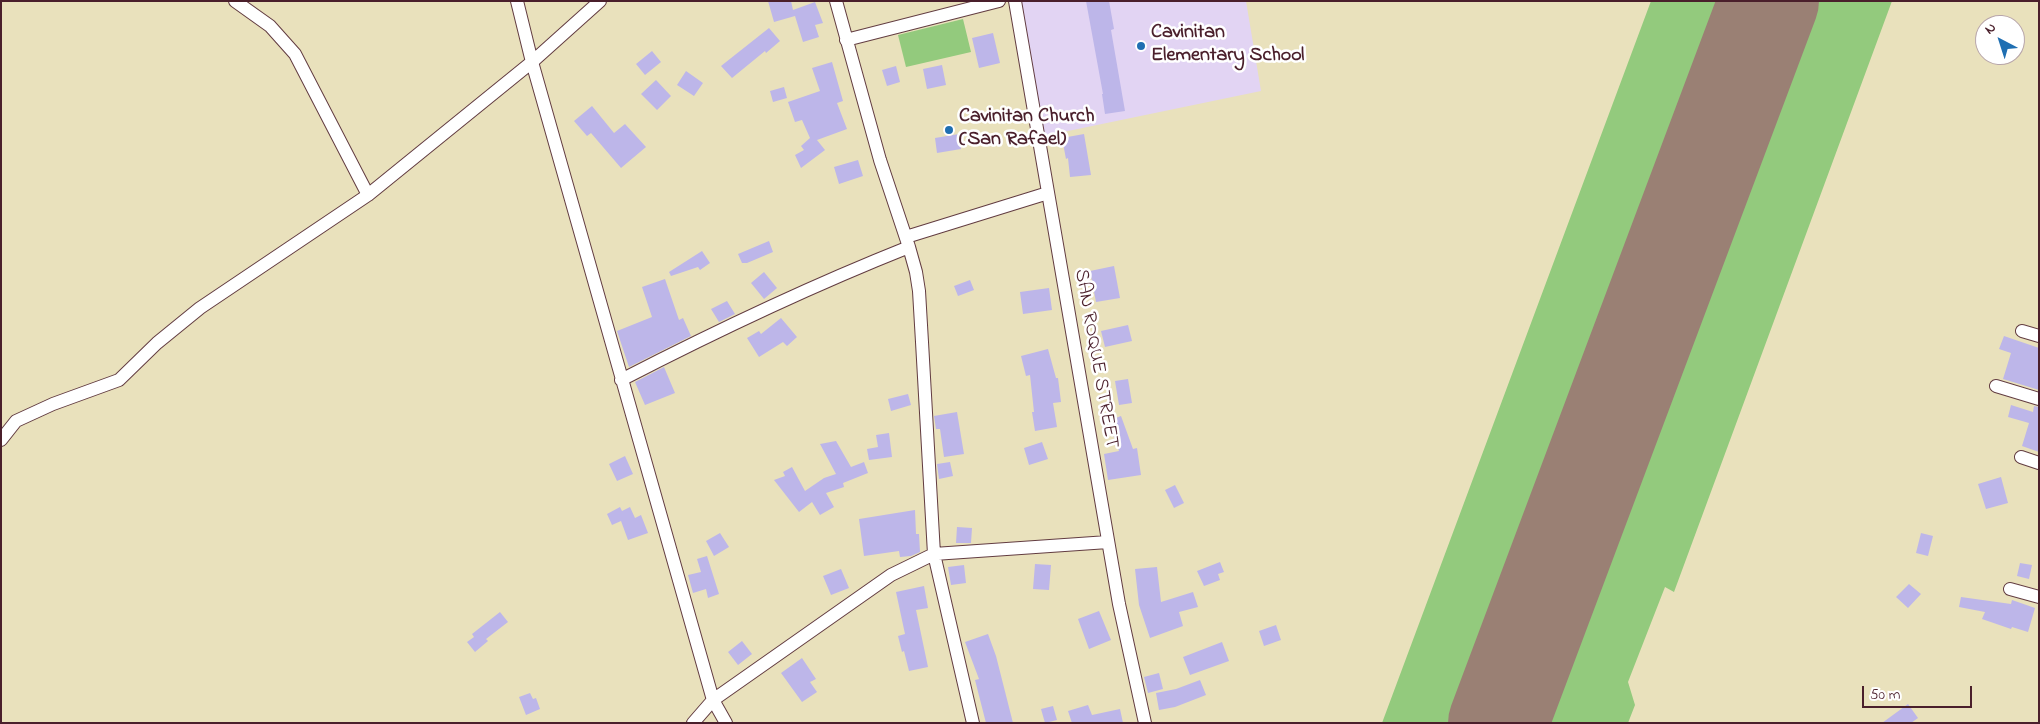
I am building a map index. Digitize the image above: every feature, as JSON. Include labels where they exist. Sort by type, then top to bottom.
[{"type":"street","points":[[235,1],[270,26],[295,54],[368,195]]},
{"type":"street","points":[[517,1],[532,62],[621,380],[713,700],[726,723]]},
{"type":"street","points":[[1,440],[16,422],[53,404],[119,380],[157,343],[200,308],[368,195],[532,62],[600,1]]},
{"type":"street","points":[[836,1],[880,160],[908,242],[919,291],[934,554],[973,723]]},
{"type":"street","points":[[846,40],[999,1]]},
{"type":"street","name":"SAN ROQUE STREET","points":[[1015,1],[1119,604],[1146,723]]},
{"type":"street","points":[[621,380],[706,336],[908,242],[1048,193]]},
{"type":"street","points":[[2022,331],[2039,336]]},
{"type":"street","points":[[1996,386],[2039,399]]},
{"type":"street","points":[[2020,457],[2039,463]]},
{"type":"street","points":[[693,723],[713,700],[891,575],[934,554],[1108,542]]},
{"type":"street","points":[[2010,589],[2039,597]]},
{"type":"shaded area","name":"Cavinitan Elementary School","points":[[1021,1],[1246,1],[1261,91],[1044,136]]},
{"type":"green space","points":[[1651,1],[1728,1],[1454,723],[1382,723]]},
{"type":"green space","points":[[1807,1],[1892,1],[1674,592],[1665,587],[1628,682],[1635,705],[1628,723],[1541,723]]},
{"type":"green space","points":[[963,19],[971,52],[906,67],[898,35]]},
{"type":"building","points":[[768,1],[791,1],[793,10],[815,2],[823,23],[815,25],[819,37],[803,42],[795,16],[774,22]]},
{"type":"building","points":[[1086,1],[1109,1],[1114,29],[1111,30],[1125,111],[1105,114]]},
{"type":"building","points":[[769,28],[780,41],[732,78],[721,66]]},
{"type":"building","points":[[993,33],[1000,63],[979,68],[972,38]]},
{"type":"building","points":[[652,51],[661,62],[645,75],[636,64]]},
{"type":"building","points":[[832,62],[843,101],[837,103],[847,129],[817,140],[825,150],[801,168],[795,155],[804,150],[801,146],[810,138],[802,120],[795,122],[788,102],[820,91],[812,68]]},
{"type":"building","points":[[942,65],[946,85],[927,89],[923,69]]},
{"type":"building","points":[[896,66],[900,82],[887,86],[882,70]]},
{"type":"building","points":[[686,71],[703,83],[694,96],[677,85]]},
{"type":"building","points":[[656,80],[671,96],[657,110],[641,94]]},
{"type":"building","points":[[784,87],[787,98],[773,102],[770,91]]},
{"type":"building","points":[[592,106],[614,133],[625,124],[646,147],[621,168],[591,133],[587,136],[574,121]]},
{"type":"building","points":[[959,134],[961,149],[937,153],[935,138]]},
{"type":"building","points":[[1084,134],[1091,175],[1070,177],[1068,158],[1066,159],[1062,138]]},
{"type":"building","points":[[858,160],[863,176],[839,184],[834,167]]},
{"type":"building","points":[[769,241],[773,252],[747,263],[742,263],[738,254]]},
{"type":"building","points":[[702,251],[710,263],[700,270],[698,267],[671,276],[669,272]]},
{"type":"building","points":[[1114,266],[1120,298],[1096,302],[1090,271]]},
{"type":"building","points":[[764,272],[777,288],[764,299],[751,283]]},
{"type":"building","points":[[665,279],[679,320],[683,318],[691,336],[629,367],[617,331],[652,317],[642,287]]},
{"type":"building","points":[[970,280],[974,290],[958,296],[954,286]]},
{"type":"building","points":[[1049,288],[1052,310],[1023,314],[1020,292]]},
{"type":"building","points":[[727,301],[735,314],[719,322],[711,309]]},
{"type":"building","points":[[781,318],[797,337],[787,346],[783,342],[759,357],[747,338],[759,331],[761,334]]},
{"type":"building","points":[[1128,325],[1132,341],[1105,347],[1101,331]]},
{"type":"building","points":[[2004,336],[2039,348],[2039,390],[2003,379],[2011,353],[1999,349]]},
{"type":"building","points":[[1048,349],[1056,378],[1058,378],[1061,402],[1053,403],[1057,427],[1035,431],[1030,375],[1026,376],[1021,356]]},
{"type":"building","points":[[664,367],[675,393],[645,405],[635,382]]},
{"type":"building","points":[[1128,379],[1132,403],[1119,405],[1115,381]]},
{"type":"building","points":[[908,394],[911,405],[891,411],[888,399]]},
{"type":"building","points":[[2011,405],[2033,412],[2034,406],[2039,407],[2039,452],[2022,446],[2029,423],[2008,417]]},
{"type":"building","points":[[957,412],[964,454],[944,457],[940,429],[936,429],[934,416]]},
{"type":"building","points":[[1121,416],[1133,449],[1137,448],[1141,475],[1108,480],[1104,454],[1119,451],[1108,421]]},
{"type":"building","points":[[889,433],[892,457],[869,460],[867,449],[878,447],[876,435]]},
{"type":"building","points":[[836,441],[851,467],[864,462],[868,473],[843,483],[844,487],[826,493],[834,507],[820,515],[812,502],[799,512],[774,480],[785,476],[783,472],[792,467],[805,491],[824,478],[836,474],[820,444]]},
{"type":"building","points":[[1042,442],[1048,459],[1029,465],[1024,448]]},
{"type":"building","points":[[625,456],[633,474],[617,481],[609,464]]},
{"type":"building","points":[[950,462],[953,476],[939,479],[937,464]]},
{"type":"building","points":[[2001,477],[2008,503],[1986,509],[1978,484]]},
{"type":"building","points":[[1175,485],[1184,503],[1174,508],[1165,490]]},
{"type":"building","points":[[620,507],[622,511],[630,507],[635,518],[641,515],[648,533],[628,540],[621,521],[612,525],[607,514]]},
{"type":"building","points":[[915,510],[916,534],[919,534],[920,552],[911,556],[900,557],[899,551],[864,556],[859,519]]},
{"type":"building","points":[[957,527],[972,528],[971,543],[956,543]]},
{"type":"building","points":[[720,533],[729,547],[714,556],[706,541]]},
{"type":"building","points":[[1921,533],[1933,536],[1928,556],[1916,553]]},
{"type":"building","points":[[707,556],[719,594],[708,598],[706,589],[693,593],[688,575],[701,572],[697,559]]},
{"type":"building","points":[[1220,562],[1224,572],[1218,574],[1220,580],[1204,586],[1197,571]]},
{"type":"building","points":[[2020,563],[2032,565],[2029,579],[2017,576]]},
{"type":"building","points":[[1035,564],[1051,565],[1049,590],[1033,589]]},
{"type":"building","points":[[964,565],[966,583],[951,585],[948,567]]},
{"type":"building","points":[[1157,567],[1161,602],[1193,592],[1198,607],[1179,612],[1183,626],[1150,638],[1139,605],[1135,569]]},
{"type":"building","points":[[841,569],[849,588],[831,595],[823,576]]},
{"type":"building","points":[[1909,584],[1921,594],[1908,608],[1896,597]]},
{"type":"building","points":[[924,586],[928,608],[916,610],[928,667],[909,671],[898,636],[905,634],[896,592]]},
{"type":"building","points":[[1961,597],[2011,604],[2012,600],[2035,608],[2028,632],[2012,627],[2011,629],[1982,619],[1985,612],[1959,607]]},
{"type":"building","points":[[1099,611],[1111,640],[1089,649],[1078,619]]},
{"type":"building","points":[[500,612],[508,622],[486,639],[488,641],[475,652],[467,642],[474,637],[472,634]]},
{"type":"building","points":[[1276,625],[1281,640],[1264,646],[1259,631]]},
{"type":"building","points":[[988,634],[996,656],[1013,723],[986,723],[975,680],[979,679],[965,642]]},
{"type":"building","points":[[742,641],[752,654],[738,665],[728,652]]},
{"type":"building","points":[[1222,642],[1229,661],[1190,675],[1183,657]]},
{"type":"building","points":[[802,658],[816,679],[810,682],[817,692],[802,702],[781,673]]},
{"type":"building","points":[[1159,673],[1163,689],[1148,693],[1144,677]]},
{"type":"building","points":[[1200,680],[1206,695],[1175,707],[1159,710],[1156,693],[1176,689]]},
{"type":"building","points":[[530,693],[533,699],[536,698],[540,709],[526,715],[519,697]]},
{"type":"building","points":[[1908,704],[1918,718],[1911,723],[1882,723]]},
{"type":"building","points":[[1088,705],[1092,715],[1120,709],[1123,723],[1072,723],[1068,711]]},
{"type":"building","points":[[1053,706],[1057,720],[1045,723],[1041,709]]},
{"type":"runway","points":[[1498,723],[1769,1]]},
{"type":"place","name":"Cavinitan Elementary School","points":[[1141,46]]},
{"type":"place","name":"Cavinitan Church (San Rafael)","points":[[949,130]]}]
